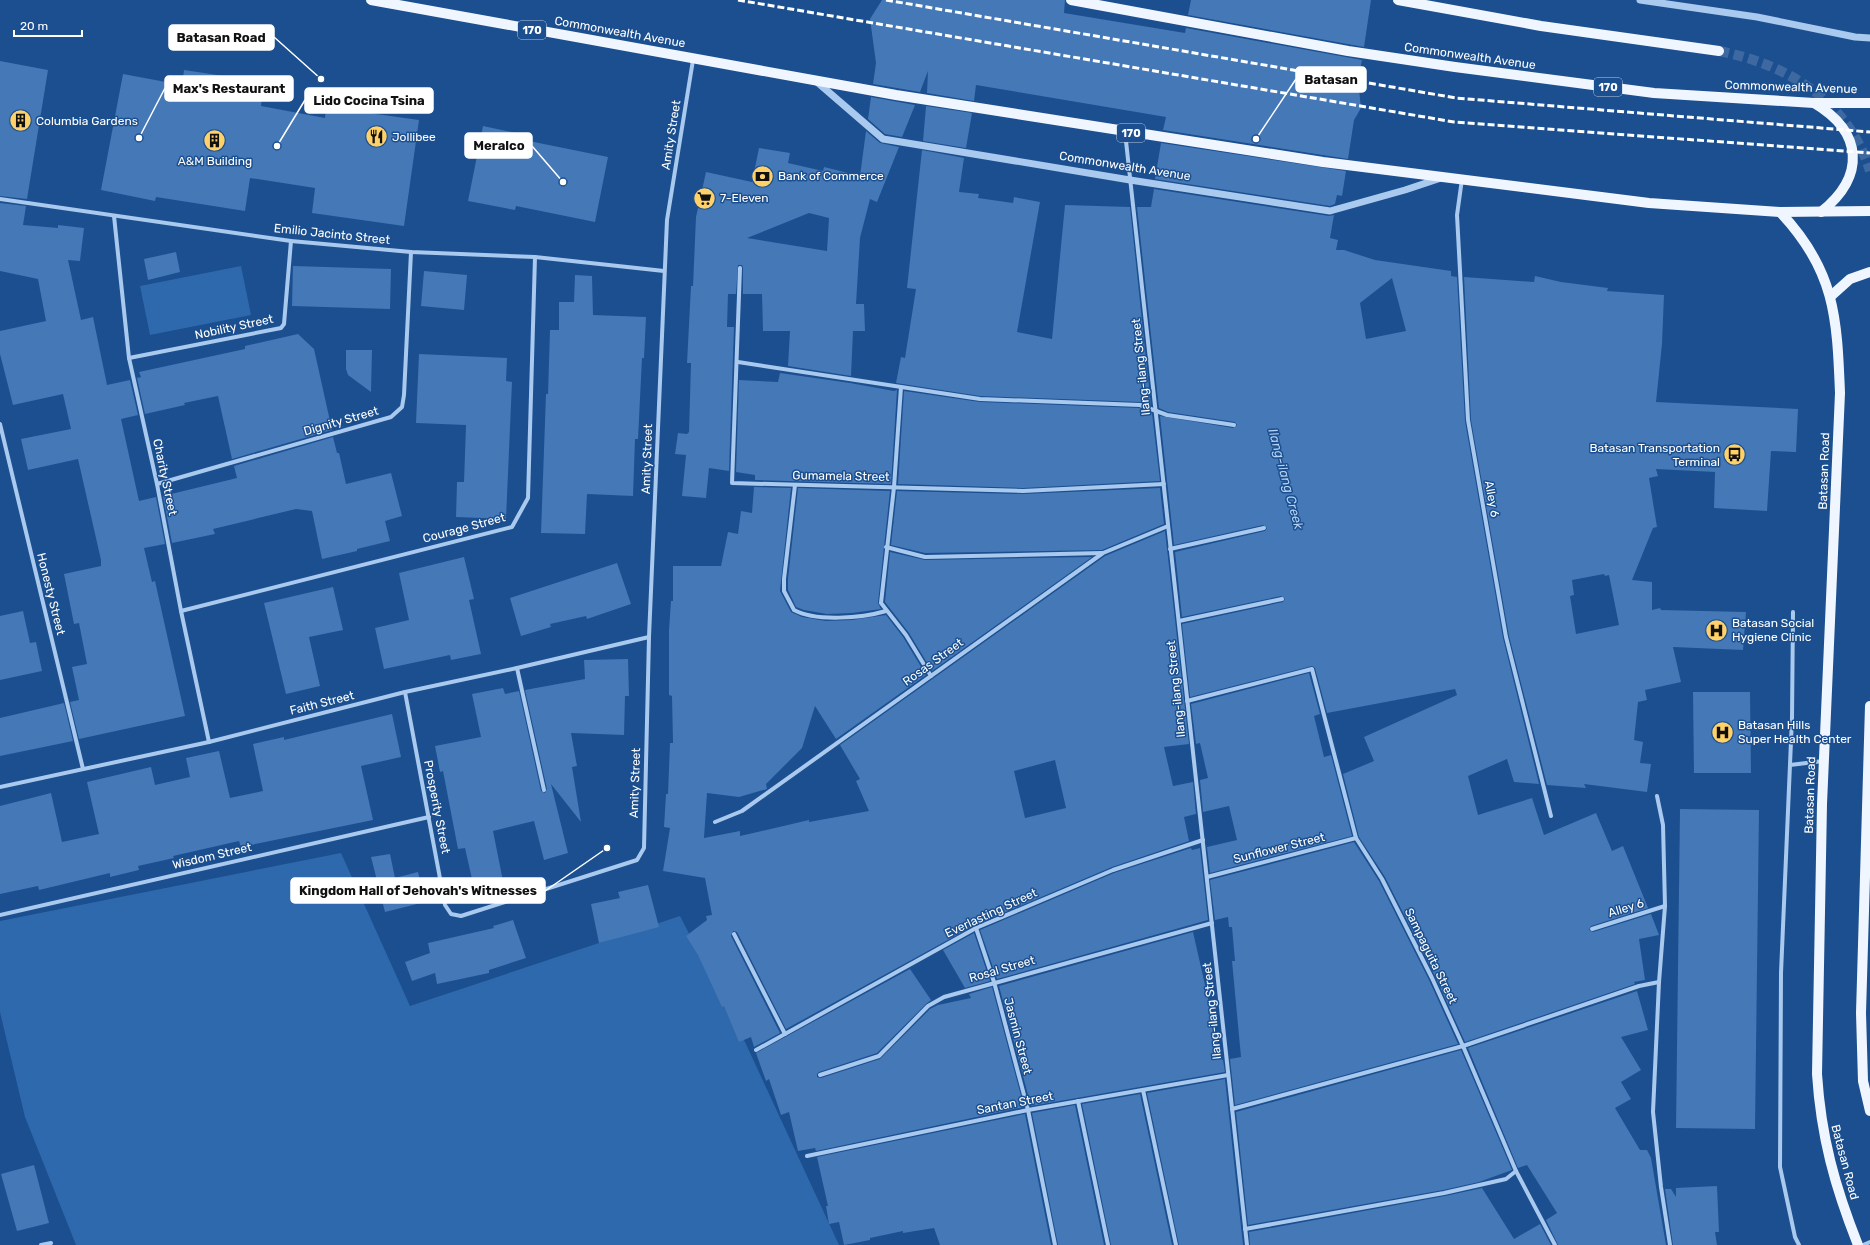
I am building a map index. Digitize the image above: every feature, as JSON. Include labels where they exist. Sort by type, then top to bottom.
[{"type":"main road","name":"Commonwealth Avenue","points":[[371,0],[401,3],[817,82],[1125,132],[1323,162],[1446,176],[1649,204],[1780,212],[1870,211]]},
{"type":"main road","name":"Commonwealth Avenue","points":[[1071,0],[1348,51],[1455,67],[1654,93],[1814,103],[1870,102]]},
{"type":"main road","points":[[1398,0],[1541,26],[1719,52]]},
{"type":"main road","points":[[1814,103],[1830,114],[1842,126],[1850,142],[1852,151],[1852,167],[1846,184],[1840,195],[1821,212]]},
{"type":"main road","name":"Batasan Road","points":[[1780,212],[1792,225],[1806,245],[1819,268],[1831,296],[1838,340],[1840,393],[1824,761],[1817,1066],[1819,1109],[1827,1152],[1846,1214],[1858,1245]]},
{"type":"main road","points":[[1831,296],[1850,280],[1870,272]]},
{"type":"main road","points":[[1870,706],[1861,1014],[1863,1081],[1870,1111]]},
{"type":"street","points":[[1640,0],[1756,17],[1855,37],[1870,38]]},
{"type":"street","name":"Amity Street","points":[[461,916],[637,860],[644,848],[650,637],[667,220],[694,59]]},
{"type":"street","name":"Commonwealth Avenue","points":[[817,82],[883,139],[1330,211],[1405,190],[1446,176]]},
{"type":"street","name":"Ilang-ilang Street","points":[[1125,132],[1247,1245]]},
{"type":"street","name":"Alley 6","points":[[1462,179],[1457,215],[1468,420],[1506,637],[1551,816]]},
{"type":"street","name":"Emilio Jacinto Street","points":[[0,199],[291,241],[411,252],[535,257],[664,272]]},
{"type":"street","name":"Charity Street","points":[[114,216],[129,358],[157,484],[181,611],[209,742]]},
{"type":"street","name":"Nobility Street","points":[[129,358],[281,328],[284,324],[291,241]]},
{"type":"street","name":"Dignity Street","points":[[157,484],[390,418],[402,407],[404,395],[411,252]]},
{"type":"street","name":"Courage Street","points":[[181,611],[512,527],[528,498],[535,257]]},
{"type":"street","name":"Gumamela Street","points":[[740,268],[738,362],[732,483],[1023,491],[1164,484]]},
{"type":"street","points":[[738,362],[980,399],[1140,405],[1167,416],[1234,425]]},
{"type":"street","points":[[901,387],[894,488],[886,547],[881,603],[906,635],[931,676]]},
{"type":"street","name":"Honesty Street","points":[[0,424],[83,769]]},
{"type":"street","points":[[795,485],[784,579],[784,591],[794,610],[814,616],[860,616],[886,611]]},
{"type":"street","name":"Rosas Street","points":[[715,822],[742,811],[1103,553],[1168,526]]},
{"type":"street","points":[[1170,549],[1264,528]]},
{"type":"street","points":[[886,547],[925,557],[1103,553]]},
{"type":"street","points":[[1179,621],[1282,598]]},
{"type":"street","points":[[1793,612],[1790,765],[1781,973],[1780,1167],[1795,1237],[1799,1245]]},
{"type":"street","name":"Faith Street","points":[[0,787],[209,742],[405,692],[650,637]]},
{"type":"street","points":[[517,668],[544,790]]},
{"type":"street","name":"Sampaguita Street","points":[[1188,701],[1312,670],[1356,838],[1382,879],[1464,1046],[1516,1171],[1555,1245]]},
{"type":"street","name":"Prosperity Street","points":[[405,692],[445,905],[450,914],[461,916]]},
{"type":"street","points":[[1790,765],[1824,761]]},
{"type":"street","points":[[1657,796],[1663,825],[1665,906],[1659,982],[1653,1112],[1661,1187],[1670,1245]]},
{"type":"street","name":"Wisdom Street","points":[[0,915],[429,817]]},
{"type":"street","name":"Sunflower Street","points":[[1207,877],[1356,838]]},
{"type":"street","name":"Everlasting Street","points":[[756,1050],[976,928],[1113,870],[1203,840]]},
{"type":"street","name":"Alley 6","points":[[1592,929],[1665,906]]},
{"type":"street","name":"Rosal Street","points":[[820,1076],[879,1056],[928,1006],[944,997],[1212,923]]},
{"type":"street","name":"Jasmin Street","points":[[976,928],[994,982],[1028,1110],[1055,1245]]},
{"type":"street","points":[[734,934],[785,1034]]},
{"type":"street","points":[[1232,1109],[1464,1046],[1639,986],[1659,982]]},
{"type":"street","name":"Santan Street","points":[[807,1156],[1028,1110],[1228,1075]]},
{"type":"street","points":[[1143,1090],[1176,1245]]},
{"type":"street","points":[[1078,1101],[1108,1245]]},
{"type":"street","points":[[1245,1229],[1444,1193],[1506,1179],[1516,1171]]},
{"type":"street","points":[[1863,1245],[1870,1242]]},
{"type":"street","points":[[41,1245],[51,1243]]},
{"type":"shaded area","points":[[241,266],[251,315],[150,335],[140,286]]},
{"type":"shaded area","points":[[341,853],[410,1006],[680,916],[745,1042],[839,1245],[76,1245],[25,1117],[0,1012],[0,921]]},
{"type":"building","points":[[882,0],[1065,0],[1064,13],[1185,33],[1186,28],[1362,60],[1358,80],[1361,108],[1354,120],[1348,159],[1163,130],[1166,117],[976,85],[974,101],[927,93],[928,71],[920,92],[873,84],[876,63],[870,19]]},
{"type":"building","points":[[1191,0],[1371,0],[1364,47],[1188,15]]},
{"type":"building","name":"Columbia Gardens","points":[[0,61],[48,70],[27,199],[0,196]]},
{"type":"building","points":[[184,70],[264,82],[261,106],[325,118],[326,107],[419,120],[404,226],[312,213],[315,188],[250,178],[245,211],[156,197],[155,201],[101,190],[123,74],[182,85]]},
{"type":"building","points":[[871,97],[915,105],[902,137],[885,134],[868,119]]},
{"type":"building","points":[[926,106],[972,113],[966,148],[923,141]]},
{"type":"building","points":[[483,126],[530,136],[529,141],[608,157],[595,222],[516,206],[515,210],[468,201]]},
{"type":"building","points":[[866,131],[880,143],[899,147],[877,202],[870,199],[860,238],[856,304],[864,304],[865,331],[853,331],[851,376],[788,366],[790,331],[763,331],[762,294],[743,294],[743,268],[742,265],[738,265],[736,294],[728,294],[727,327],[734,327],[729,471],[709,468],[706,498],[682,496],[686,455],[675,454],[678,433],[687,434],[689,432],[691,363],[687,363],[691,286],[693,286],[696,217],[706,172],[752,182],[759,148],[790,153],[788,163],[823,171],[824,167],[860,176]],"holes":[[[809,213],[829,218],[827,251],[747,238]]]},
{"type":"building","points":[[1161,143],[1346,171],[1342,196],[1337,195],[1335,204],[1330,206],[1155,179]]},
{"type":"building","points":[[922,150],[964,158],[959,192],[979,194],[978,198],[1013,203],[1014,197],[1040,202],[1017,332],[1052,339],[1065,205],[1130,207],[1151,406],[1140,402],[980,396],[896,383],[901,357],[905,358],[916,289],[907,288]]},
{"type":"building","points":[[1154,189],[1329,216],[1334,215],[1330,238],[1338,240],[1336,250],[1344,250],[1375,260],[1451,271],[1451,276],[1457,277],[1465,421],[1503,638],[1539,784],[1514,782],[1507,759],[1468,776],[1478,815],[1532,798],[1544,835],[1596,813],[1612,851],[1623,846],[1648,908],[1591,926],[1589,930],[1593,932],[1651,914],[1659,935],[1639,939],[1645,980],[1634,982],[1635,984],[1465,1042],[1435,976],[1385,877],[1359,837],[1343,774],[1374,761],[1364,737],[1457,695],[1455,689],[1327,713],[1315,668],[1312,666],[1190,697],[1182,624],[1283,602],[1285,599],[1281,596],[1182,617],[1175,552],[1265,531],[1267,528],[1263,525],[1174,545],[1160,416],[1233,428],[1237,425],[1235,422],[1168,412],[1159,408],[1137,207],[1151,207]],"holes":[[[1392,278],[1406,331],[1366,339],[1360,303]]]},
{"type":"building","points":[[0,203],[26,206],[23,225],[58,228],[58,225],[84,228],[80,261],[68,260],[81,320],[93,317],[107,385],[130,380],[138,415],[121,419],[139,501],[156,497],[165,544],[144,548],[152,582],[155,581],[185,716],[79,739],[70,702],[79,700],[72,667],[87,664],[79,623],[74,624],[64,574],[101,566],[101,560],[78,459],[28,470],[21,439],[71,429],[63,394],[13,405],[0,354],[0,331],[46,321],[38,279],[0,271]]},
{"type":"building","points":[[176,252],[180,272],[148,280],[144,259]]},
{"type":"building","points":[[293,266],[391,269],[390,309],[292,306]]},
{"type":"building","points":[[424,271],[467,275],[464,310],[421,306]]},
{"type":"building","points":[[575,275],[592,276],[593,315],[646,317],[644,358],[642,358],[638,439],[635,439],[633,496],[587,494],[585,534],[541,533],[550,330],[559,330],[559,302],[574,302]]},
{"type":"building","points":[[1535,276],[1561,282],[1608,288],[1607,291],[1664,295],[1662,344],[1656,402],[1798,409],[1796,452],[1771,451],[1767,511],[1714,508],[1715,472],[1656,469],[1658,476],[1649,478],[1657,527],[1653,528],[1632,580],[1652,582],[1652,610],[1660,608],[1661,610],[1746,612],[1743,650],[1673,647],[1681,682],[1645,690],[1647,700],[1638,702],[1634,740],[1643,742],[1640,763],[1651,764],[1647,792],[1584,784],[1586,788],[1547,785],[1509,636],[1471,420],[1464,277],[1534,282]],"holes":[[[1604,574],[1605,576],[1609,575],[1619,625],[1576,634],[1570,596],[1574,595],[1572,580]]]},
{"type":"building","points":[[298,334],[314,349],[332,430],[232,459],[218,396],[184,403],[185,405],[145,414],[137,378],[141,377],[139,372],[245,349],[245,346]]},
{"type":"building","points":[[346,350],[372,350],[371,392],[348,375],[346,369]]},
{"type":"building","points":[[419,354],[507,358],[506,381],[512,382],[506,519],[456,517],[457,482],[464,482],[466,425],[416,423]]},
{"type":"building","points":[[780,373],[894,391],[897,390],[891,484],[755,480],[755,475],[736,472],[739,380],[778,382]]},
{"type":"building","points":[[904,391],[980,402],[1139,408],[1152,413],[1160,481],[1023,488],[898,484]]},
{"type":"building","points":[[333,437],[337,453],[339,453],[346,484],[391,473],[402,516],[385,521],[390,541],[357,549],[357,551],[322,559],[312,511],[296,509],[213,529],[215,534],[172,543],[163,496],[237,478],[234,466]]},
{"type":"building","points":[[754,487],[791,488],[780,591],[791,612],[802,617],[826,621],[852,620],[886,615],[903,637],[926,675],[836,739],[815,706],[802,748],[766,784],[767,789],[739,797],[707,793],[704,838],[740,831],[740,836],[809,820],[809,822],[869,811],[856,781],[860,779],[840,745],[1105,556],[1165,531],[1189,744],[1164,747],[1173,786],[1193,782],[1196,814],[1184,817],[1189,841],[1112,867],[975,925],[786,1029],[737,932],[733,931],[731,936],[780,1033],[754,1047],[751,1037],[739,1042],[724,1006],[722,1007],[698,955],[686,936],[707,920],[706,916],[712,915],[705,878],[663,871],[670,828],[664,827],[666,794],[668,794],[670,743],[673,743],[672,696],[669,695],[669,630],[671,601],[673,601],[673,566],[721,566],[728,532],[738,534],[741,511],[752,513]],"holes":[[[1055,760],[1066,808],[1025,818],[1014,771]]]},
{"type":"building","points":[[798,488],[890,491],[878,603],[881,609],[852,613],[827,614],[796,607],[788,590],[788,579]]},
{"type":"building","points":[[1160,488],[1164,524],[1102,550],[925,553],[891,545],[897,491],[1023,494]]},
{"type":"building","points":[[890,552],[925,560],[1092,557],[932,671],[909,633],[885,602]]},
{"type":"building","points":[[464,557],[474,599],[469,600],[481,654],[451,660],[450,655],[384,669],[375,628],[409,620],[399,573]]},
{"type":"building","points":[[617,563],[631,604],[587,619],[586,616],[550,624],[551,627],[521,636],[510,598]]},
{"type":"building","points":[[333,587],[343,630],[309,637],[320,686],[286,694],[264,603]]},
{"type":"building","points":[[23,611],[30,643],[36,642],[42,671],[0,680],[0,616]]},
{"type":"building","points":[[628,659],[629,696],[625,696],[624,735],[571,733],[577,766],[572,767],[581,822],[551,784],[568,853],[544,860],[534,821],[493,831],[503,881],[474,888],[465,848],[458,849],[443,771],[440,772],[435,746],[481,737],[472,694],[503,688],[505,694],[519,691],[541,791],[545,793],[547,789],[525,690],[585,679],[584,660]]},
{"type":"building","points":[[1309,673],[1320,714],[1314,716],[1324,757],[1331,755],[1352,836],[1210,873],[1207,847],[1237,840],[1229,806],[1203,812],[1200,780],[1208,778],[1200,743],[1196,744],[1191,704]]},
{"type":"building","name":"Batasan Hills Super Health Center","points":[[1693,692],[1750,692],[1751,773],[1694,773]]},
{"type":"building","points":[[64,703],[73,741],[0,756],[0,718]]},
{"type":"building","points":[[392,714],[401,757],[361,766],[373,820],[241,847],[239,841],[173,856],[174,858],[138,866],[139,870],[110,877],[110,873],[39,890],[38,886],[0,894],[0,806],[51,793],[62,842],[99,834],[87,782],[151,767],[155,785],[190,777],[186,758],[219,751],[230,798],[263,791],[253,744],[284,737],[284,740]]},
{"type":"building","points":[[1680,809],[1759,810],[1755,1129],[1676,1128]]},
{"type":"building","points":[[1354,842],[1379,881],[1429,980],[1458,1044],[1235,1105],[1230,1059],[1241,1057],[1232,961],[1235,961],[1232,927],[1229,927],[1228,917],[1215,920],[1210,880]]},
{"type":"building","points":[[1191,848],[1192,850],[1200,848],[1208,920],[997,979],[980,930],[1114,873]]},
{"type":"building","points":[[390,854],[395,878],[418,872],[425,902],[385,912],[371,857]]},
{"type":"building","points":[[648,885],[659,927],[599,943],[591,904],[620,898],[618,892]]},
{"type":"building","points":[[513,920],[526,958],[489,970],[489,973],[437,984],[435,973],[412,981],[405,962],[430,953],[428,943],[494,928],[493,926]]},
{"type":"building","points":[[1193,932],[1225,1072],[1031,1106],[999,986]]},
{"type":"building","points":[[974,933],[990,981],[965,988],[943,950]]},
{"type":"building","points":[[910,969],[931,1000],[877,1053],[819,1072],[817,1077],[821,1078],[880,1059],[930,1009],[938,1005],[971,998],[969,994],[992,987],[1024,1107],[816,1151],[815,1148],[798,1151],[789,1112],[781,1115],[769,1079],[766,1081],[756,1053]]},
{"type":"building","points":[[1637,991],[1648,1030],[1621,1037],[1641,1070],[1621,1082],[1631,1099],[1615,1108],[1640,1150],[1647,1150],[1651,1158],[1666,1245],[1558,1245],[1546,1220],[1557,1213],[1527,1165],[1518,1168],[1468,1048]]},
{"type":"building","points":[[1461,1050],[1512,1170],[1479,1182],[1443,1190],[1248,1225],[1236,1112]]},
{"type":"building","points":[[1225,1079],[1243,1245],[1179,1245],[1147,1093]]},
{"type":"building","points":[[1140,1094],[1172,1245],[1111,1245],[1082,1104]]},
{"type":"building","points":[[1075,1105],[1104,1245],[1058,1245],[1032,1113]]},
{"type":"building","points":[[1025,1114],[1051,1245],[940,1245],[934,1228],[903,1233],[903,1231],[844,1245],[839,1222],[829,1224],[826,1206],[828,1206],[817,1157]]},
{"type":"building","points":[[34,1165],[49,1223],[17,1231],[1,1174]]},
{"type":"building","points":[[1717,1186],[1719,1232],[1715,1232],[1717,1245],[1673,1245],[1665,1189],[1671,1189],[1676,1197],[1676,1188]]},
{"type":"building","points":[[1482,1188],[1514,1239],[1540,1224],[1551,1245],[1250,1245],[1249,1232]]},
{"type":"tunnel","points":[[1719,51],[1745,57],[1769,66],[1792,77],[1812,90],[1831,106],[1847,125],[1860,146],[1870,171]]},
{"type":"railway","points":[[738,0],[1454,122],[1870,153]]},
{"type":"railway","points":[[886,0],[1456,98],[1870,132]]},
{"type":"place","name":"Batasan Road","points":[[321,79]]},
{"type":"place","name":"Columbia Gardens","points":[[20,121]]},
{"type":"place","name":"Jollibee","points":[[377,137]]},
{"type":"place","name":"Max's Restaurant","points":[[139,138]]},
{"type":"place","name":"Batasan","points":[[1256,139]]},
{"type":"place","name":"A&M Building","points":[[215,140]]},
{"type":"place","name":"Lido Cocina Tsina","points":[[277,146]]},
{"type":"place","name":"Bank of Commerce","points":[[762,176]]},
{"type":"place","name":"Meralco","points":[[563,182]]},
{"type":"place","name":"7-Eleven","points":[[705,198]]},
{"type":"place","name":"Batasan Transportation Terminal","points":[[1735,455]]},
{"type":"place","name":"Batasan Social Hygiene Clinic","points":[[1716,630]]},
{"type":"place","name":"Batasan Hills Super Health Center","points":[[1722,732]]},
{"type":"place","name":"Kingdom Hall of Jehovah's Witnesses","points":[[607,848]]},
{"type":"water label","name":"Ilang-ilang Creek","points":[[1286,479]]}]
